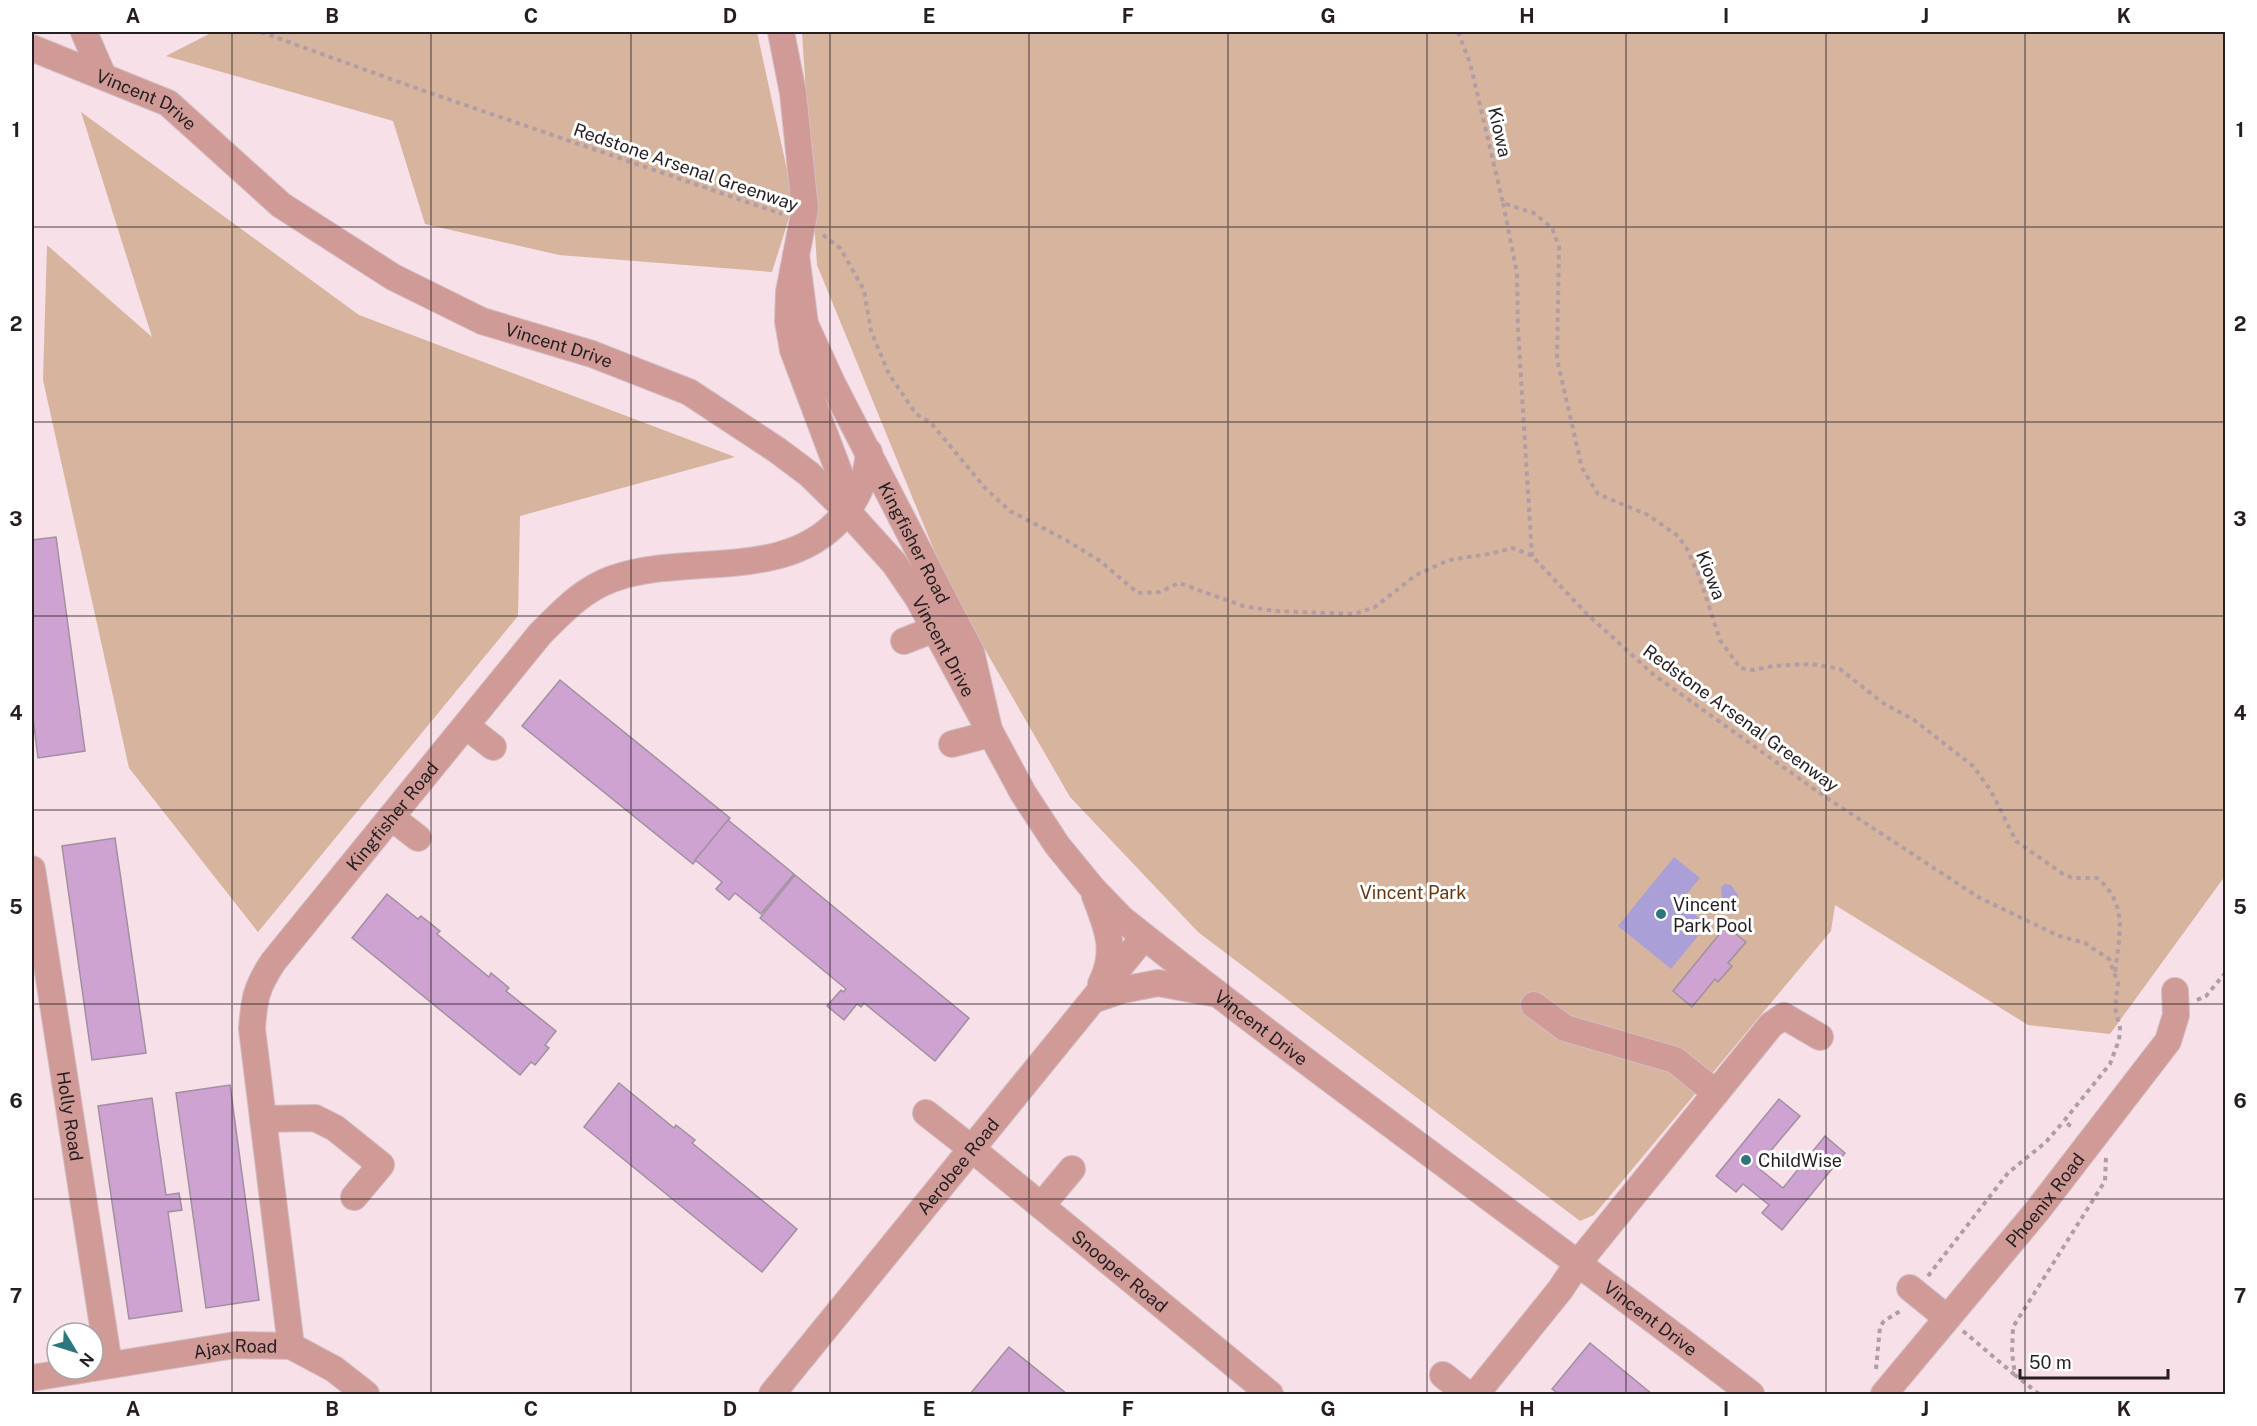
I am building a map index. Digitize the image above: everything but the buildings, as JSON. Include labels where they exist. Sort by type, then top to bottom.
[{"type":"street","points":[[84,32],[103,76]]},
{"type":"street","name":"Kingfisher Road","points":[[781,32],[793,93],[805,209],[789,292],[788,321],[793,350],[842,480],[847,511]]},
{"type":"street","name":"Vincent Drive","points":[[32,48],[168,103],[281,205],[393,277],[482,321],[592,354],[689,392],[809,474],[847,511],[894,563],[918,598],[1023,793],[1057,845],[1093,889],[1122,919],[1218,995],[1751,1395]]},
{"type":"street","name":"Kingfisher Road","points":[[796,255],[805,324],[832,383],[971,652],[990,734]]},
{"type":"street","name":"Kingfisher Road","points":[[291,1346],[252,1029],[254,1000],[261,980],[273,962],[540,634],[576,599],[612,579],[645,571],[779,557],[801,548],[828,534],[847,511],[861,489],[867,469],[868,452]]},
{"type":"street","points":[[904,641],[935,629]]},
{"type":"street","points":[[466,726],[493,747]]},
{"type":"street","points":[[952,744],[990,734]]},
{"type":"street","points":[[391,817],[418,838]]},
{"type":"street","name":"Holly Road","points":[[32,869],[90,1321]]},
{"type":"street","points":[[1092,1000],[1105,976],[1110,939],[1093,889]]},
{"type":"street","name":"Aerobee Road","points":[[772,1395],[1144,937]]},
{"type":"street","points":[[1092,1000],[1122,990],[1158,983],[1218,995]]},
{"type":"street","name":"Phoenix Road","points":[[1879,1384],[1947,1318],[2093,1141],[2168,1041],[2176,1000]]},
{"type":"street","points":[[1534,1005],[1564,1028],[1675,1060],[1716,1093]]},
{"type":"street","points":[[1476,1395],[1560,1290],[1578,1263],[1771,1025],[1784,1016],[1820,1036]]},
{"type":"street","name":"Snooper Road","points":[[926,1113],[1269,1395]]},
{"type":"street","points":[[263,1119],[315,1118],[335,1128],[381,1165],[354,1197]]},
{"type":"street","points":[[1041,1206],[1072,1169]]},
{"type":"street","points":[[1913,1291],[1947,1318]]},
{"type":"street","name":"Ajax Road","points":[[105,1367],[236,1345],[291,1346],[334,1369],[366,1395]]},
{"type":"street","points":[[1443,1375],[1467,1395]]},
{"type":"path","name":"Redstone Arsenal Greenway","points":[[261,32],[410,87],[803,221],[840,248],[864,290],[871,331],[889,374],[916,414],[930,423],[986,489],[1011,511],[1100,561],[1138,593],[1160,592],[1179,583],[1243,606],[1354,614],[1375,606],[1416,575],[1449,560],[1513,548],[1532,556],[1586,613],[1654,675],[1824,796],[1978,897],[2058,936],[2085,942],[2109,959],[2115,974]]},
{"type":"path","name":"Kiowa","points":[[1458,32],[1470,63],[1503,203],[1534,213],[1551,228],[1559,247],[1557,359],[1582,468],[1598,494],[1648,515],[1678,536],[1686,547],[1699,576],[1720,640],[1740,668],[1753,670],[1773,666],[1811,664],[1840,669],[1883,703],[1914,720],[1973,766],[1991,790],[2003,819],[2016,841],[2063,874],[2073,878],[2097,878],[2102,882],[2111,891],[2121,916],[2115,974]]},
{"type":"path","points":[[1503,203],[1517,273],[1518,329],[1532,556]]},
{"type":"path","points":[[2176,1000],[2206,996],[2226,972]]},
{"type":"path","points":[[1879,1384],[1876,1369],[1880,1327],[1884,1321],[1902,1310],[1913,1291],[2008,1173],[2046,1143],[2110,1064],[2119,1040],[2120,1028],[2115,1008],[2118,983],[2115,974]]},
{"type":"path","points":[[2015,1375],[2012,1353],[2013,1327],[2105,1181],[2106,1151],[2064,1122]]},
{"type":"path","points":[[1947,1318],[2039,1395]]},
{"type":"green space","points":[[213,32],[757,32],[794,202],[772,272],[559,255],[425,224],[393,121],[166,56]]},
{"type":"green space","name":"Vincent Park","points":[[802,32],[2225,32],[2225,876],[2110,1034],[2028,1025],[1835,905],[1831,931],[1594,1215],[1580,1221],[1198,932],[1070,797],[950,589],[817,265]]},
{"type":"green space","points":[[81,112],[359,315],[735,457],[520,516],[518,616],[258,932],[129,768],[43,380],[47,245],[152,337]]},
{"type":"shaded area","name":"Vincent Park Pool","points":[[1674,857],[1700,878],[1680,902],[1707,925],[1671,969],[1618,926]]},
{"type":"shaded area","points":[[1725,884],[1731,885],[1738,895],[1737,906],[1732,910],[1726,909],[1722,904],[1721,887]]},
{"type":"place","name":"Vincent Park Pool","points":[[1661,914]]},
{"type":"place","name":"ChildWise","points":[[1746,1160]]}]
